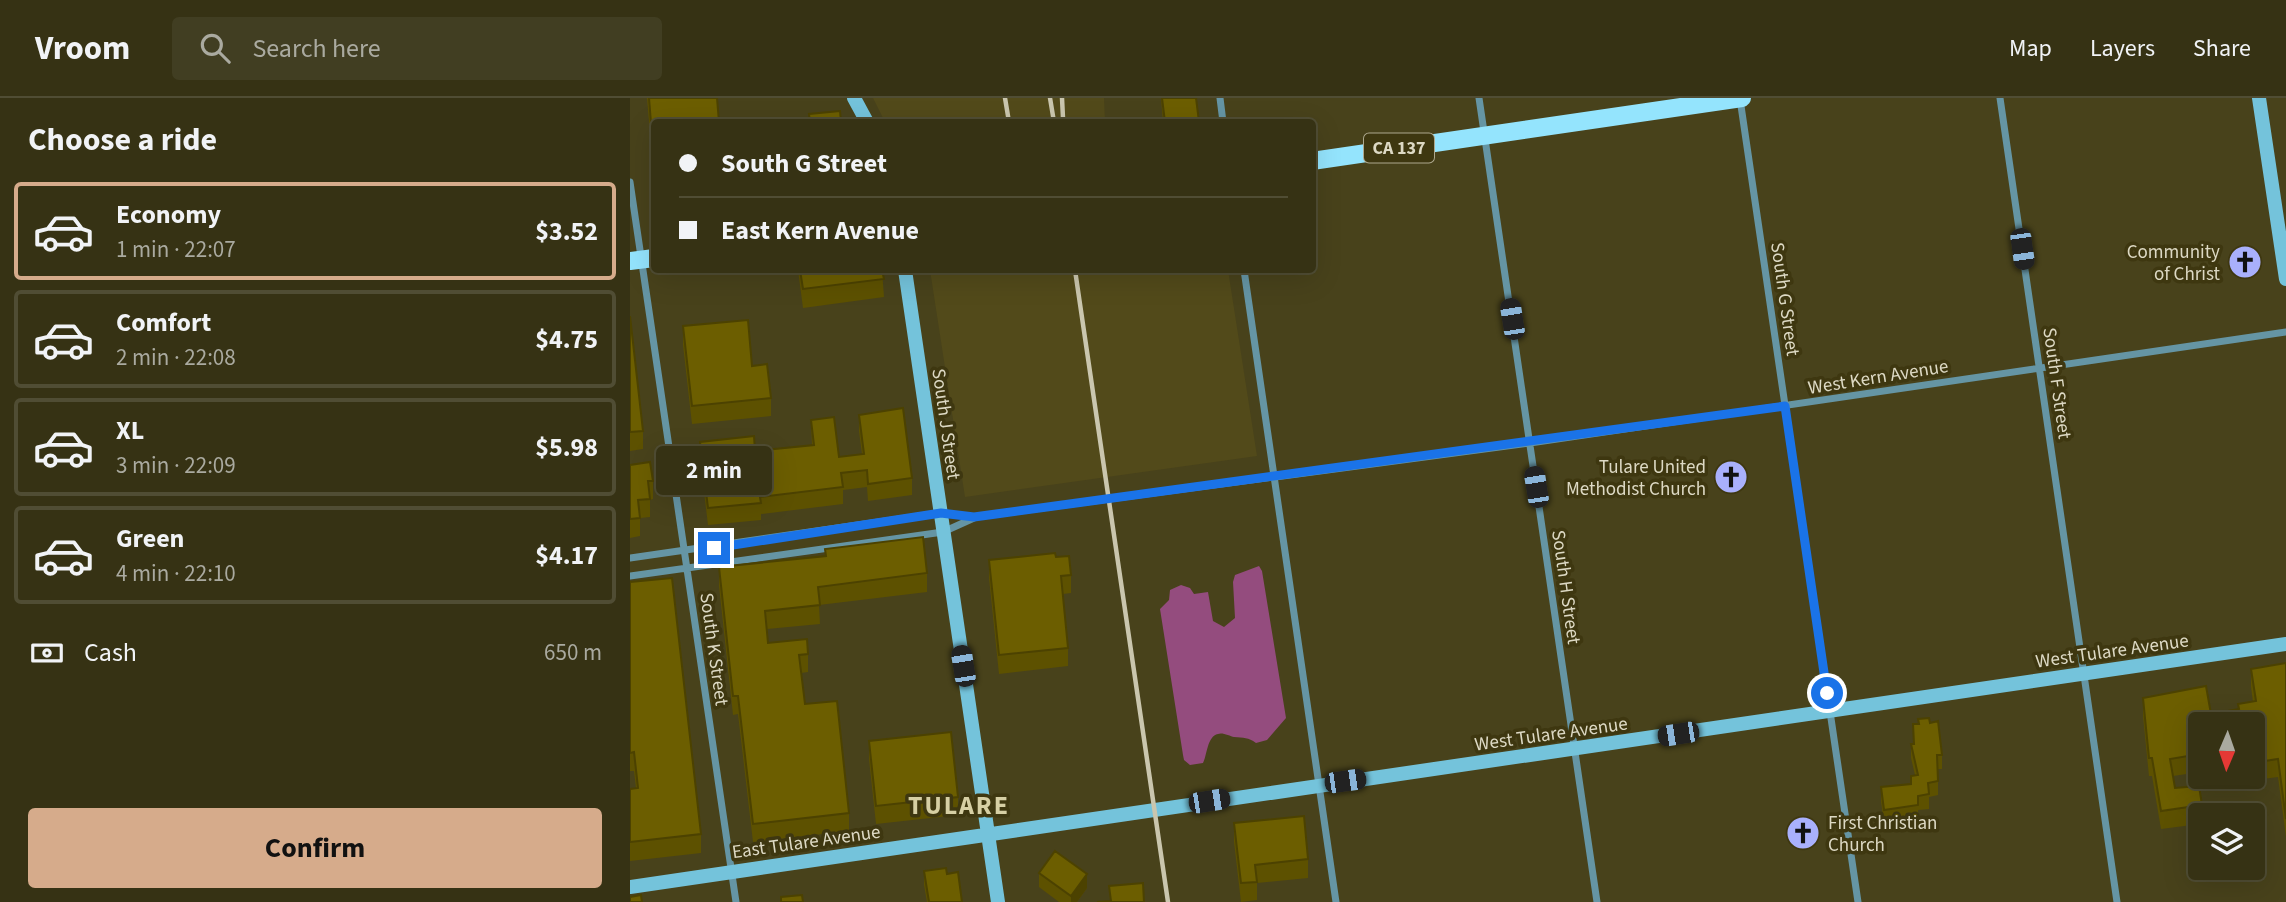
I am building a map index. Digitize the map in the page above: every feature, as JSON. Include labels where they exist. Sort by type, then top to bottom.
[{"type":"main road","points":[[854,98],[865,119]]},
{"type":"main road","name":"CA 137","points":[[1316,160],[1741,98]]},
{"type":"main road","points":[[2259,98],[2286,279]]},
{"type":"main road","name":"South J Street","points":[[905,273],[998,902]]},
{"type":"main road","name":"West Tulare Avenue","points":[[988,834],[2286,644]]},
{"type":"main road","name":"East Tulare Avenue","points":[[630,887],[988,834]]},
{"type":"street","points":[[1220,98],[1223,119]]},
{"type":"street","name":"South H Street","points":[[1479,98],[1597,902]]},
{"type":"street","name":"South G Street","points":[[1741,98],[1858,902]]},
{"type":"street","name":"South F Street","points":[[2000,98],[2117,902]]},
{"type":"street","name":"South K Street","points":[[630,182],[736,902]]},
{"type":"street","points":[[1244,273],[1336,902]]},
{"type":"street","name":"West Kern Avenue","points":[[974,517],[1530,443],[2286,332]]},
{"type":"street","points":[[630,558],[941,513],[974,517]]},
{"type":"street","points":[[630,576],[943,532],[974,517]]},
{"type":"shaded area","points":[[873,98],[1104,98],[1105,119],[884,119]]},
{"type":"shaded area","points":[[930,273],[1228,273],[1257,456],[965,497]]},
{"type":"shaded area","points":[[1259,566],[1286,718],[1267,740],[1256,743],[1224,734],[1214,736],[1209,742],[1203,763],[1190,765],[1183,755],[1160,609],[1169,600],[1170,590],[1181,585],[1190,588],[1194,594],[1208,592],[1213,621],[1224,627],[1235,618],[1235,575]]},
{"type":"building","points":[[649,98],[717,98],[719,119],[651,119],[651,123]]},
{"type":"building","points":[[1162,98],[1196,98],[1199,119],[1165,119]]},
{"type":"building","points":[[840,111],[841,119],[810,119],[809,114]]},
{"type":"building","points":[[800,273],[883,273],[884,279],[803,289]]},
{"type":"building","points":[[630,316],[643,431],[630,432]]},
{"type":"building","points":[[748,320],[752,366],[767,364],[771,398],[692,406],[683,326]]},
{"type":"building","points":[[903,408],[912,478],[868,484],[867,470],[841,473],[843,487],[760,497],[761,503],[708,508],[700,442],[754,436],[755,451],[814,445],[811,420],[834,417],[839,457],[864,454],[859,415]]},
{"type":"building","points":[[650,462],[653,481],[648,481],[650,499],[638,500],[640,518],[630,519],[630,465]]},
{"type":"building","points":[[923,537],[927,573],[818,587],[820,605],[765,611],[768,643],[807,639],[808,654],[799,655],[805,704],[837,701],[849,813],[753,824],[738,696],[733,696],[719,567],[826,556],[825,549]]},
{"type":"building","points":[[1055,553],[1056,557],[1069,556],[1071,575],[1061,576],[1068,648],[999,655],[989,560]]},
{"type":"building","points":[[672,578],[701,834],[630,842],[630,789],[638,788],[634,752],[630,753],[630,582]]},
{"type":"building","points":[[2286,663],[2286,819],[2278,759],[2265,761],[2265,712],[2222,712],[2239,709],[2238,704],[2256,701],[2251,669]]},
{"type":"building","points":[[2206,686],[2211,712],[2188,712],[2188,756],[2170,759],[2175,788],[2199,789],[2202,803],[2188,803],[2188,807],[2161,811],[2152,758],[2149,758],[2143,698]]},
{"type":"building","points":[[1929,718],[1930,723],[1938,721],[1942,755],[1937,755],[1938,781],[1928,783],[1929,794],[1918,796],[1918,805],[1884,810],[1881,787],[1911,784],[1911,776],[1918,775],[1911,744],[1914,744],[1913,724],[1919,724],[1918,719]]},
{"type":"building","points":[[951,732],[958,797],[876,806],[869,741]]},
{"type":"building","points":[[1304,816],[1308,859],[1255,865],[1257,882],[1241,883],[1234,823]]},
{"type":"building","points":[[1055,851],[1087,874],[1071,896],[1039,873]]},
{"type":"building","points":[[946,868],[947,874],[958,872],[962,902],[929,902],[924,871]]},
{"type":"building","points":[[1143,883],[1144,902],[1097,902],[1111,901],[1109,886]]},
{"type":"building","points":[[641,895],[642,902],[630,902],[630,897]]},
{"type":"building","points":[[802,895],[803,902],[781,902],[781,897]]},
{"type":"railway","points":[[1005,98],[1008,119]]},
{"type":"railway","points":[[1050,98],[1054,119]]},
{"type":"railway","points":[[1062,98],[1063,118]]},
{"type":"railway","points":[[1075,273],[1168,902]]},
{"type":"place","name":"Community of Christ","points":[[2245,262]]},
{"type":"place","name":"Tulare United Methodist Church","points":[[1731,477]]},
{"type":"place","name":"First Christian Church","points":[[1803,833]]},
{"type":"district","name":"TULARE","points":[[959,805]]},
{"type":"route","points":[[714,548],[941,513],[974,517],[1785,406],[1827,693]]}]
